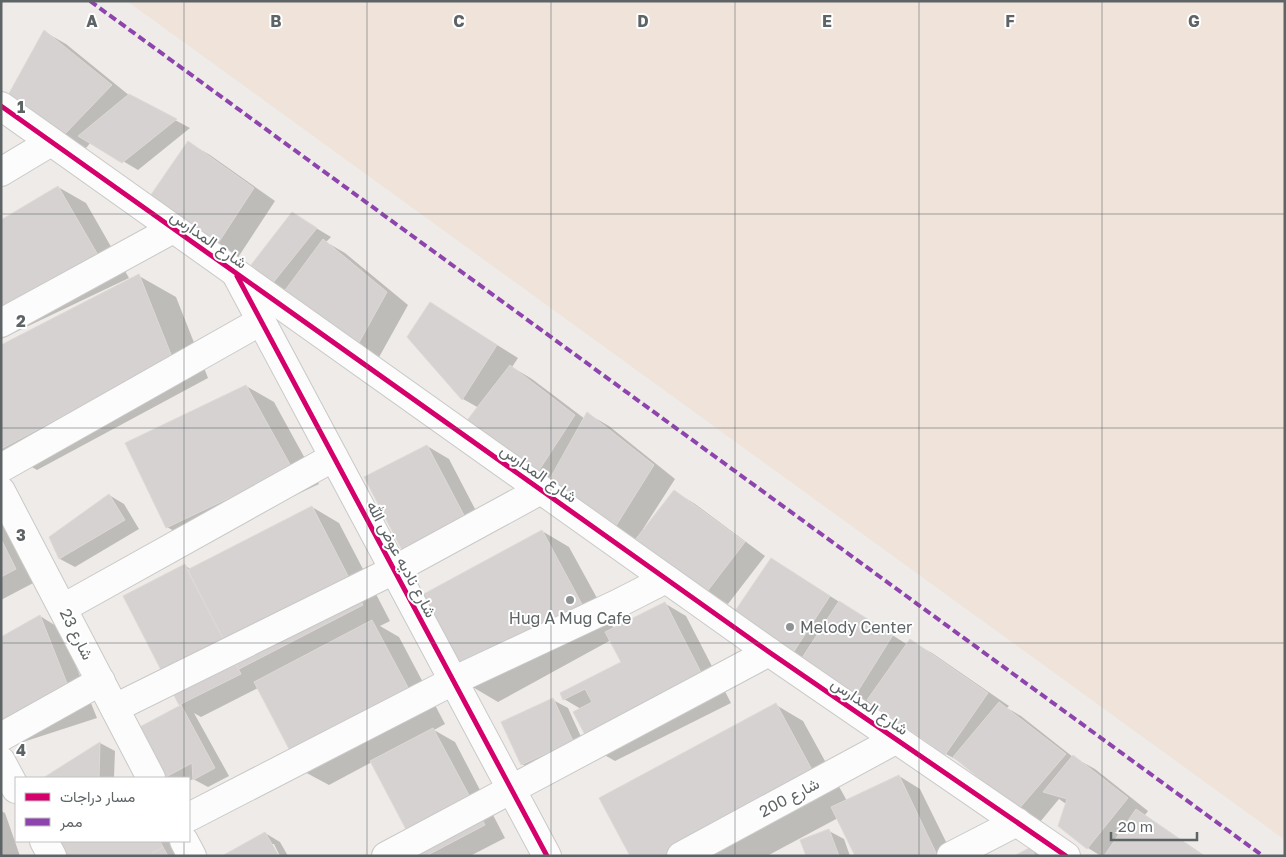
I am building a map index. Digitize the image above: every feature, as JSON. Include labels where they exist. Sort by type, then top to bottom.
[{"type":"street","name":"شارع المدارس","points":[[1,106],[769,652],[1066,856]]},
{"type":"street","points":[[1,172],[51,142]]},
{"type":"street","points":[[1,323],[173,230]]},
{"type":"street","name":"شارع ناديه عوض الله","points":[[236,274],[547,856]]},
{"type":"street","points":[[1,468],[261,321]]},
{"type":"street","points":[[63,608],[334,457]]},
{"type":"street","points":[[115,708],[394,570],[541,490]]},
{"type":"street","name":"شارع 23","points":[[1,491],[150,777]]},
{"type":"street","points":[[190,816],[453,680],[617,604],[666,579]]},
{"type":"street","points":[[386,856],[769,652]]},
{"type":"street","points":[[1,737],[101,681]]},
{"type":"street","name":"شارع 200","points":[[681,856],[897,739]]},
{"type":"street","points":[[1,761],[15,787]]},
{"type":"street","points":[[951,856],[1017,822]]},
{"type":"street","points":[[45,842],[52,856]]},
{"type":"street","points":[[185,842],[192,856]]},
{"type":"sand","points":[[127,1],[1285,1],[1285,840]]},
{"type":"building","points":[[44,30],[112,85],[63,136],[6,99]]},
{"type":"building","points":[[129,94],[177,119],[122,163],[78,136]]},
{"type":"building","points":[[188,141],[254,188],[215,248],[146,202]]},
{"type":"building","points":[[58,186],[102,262],[1,310],[1,220]]},
{"type":"building","points":[[292,212],[317,228],[272,284],[251,265]]},
{"type":"building","points":[[323,239],[387,292],[356,348],[283,293]]},
{"type":"building","points":[[139,274],[172,357],[1,449],[1,345]]},
{"type":"building","points":[[430,302],[497,345],[462,400],[407,337]]},
{"type":"building","points":[[510,365],[575,415],[536,475],[465,423]]},
{"type":"building","points":[[246,385],[292,468],[166,528],[125,443]]},
{"type":"building","points":[[587,412],[654,465],[614,529],[548,482]]},
{"type":"building","points":[[427,445],[466,519],[403,552],[364,477]]},
{"type":"building","points":[[674,490],[745,542],[706,593],[635,540]]},
{"type":"building","points":[[109,494],[125,520],[59,559],[49,537]]},
{"type":"building","points":[[312,506],[363,605],[239,669],[187,570]]},
{"type":"building","points":[[542,530],[591,621],[470,687],[420,596]]},
{"type":"building","points":[[1,539],[16,569],[1,577]]},
{"type":"building","points":[[771,558],[830,596],[791,656],[731,617]]},
{"type":"building","points":[[185,564],[241,674],[179,705],[123,596]]},
{"type":"building","points":[[839,601],[893,635],[853,699],[798,664]]},
{"type":"building","points":[[665,602],[710,690],[593,750],[573,712],[592,702],[585,689],[563,700],[560,693],[621,662],[605,632]]},
{"type":"building","points":[[40,615],[76,706],[1,730],[1,637]]},
{"type":"building","points":[[372,620],[419,708],[300,770],[254,682]]},
{"type":"building","points":[[910,639],[988,693],[945,755],[867,700]]},
{"type":"building","points":[[553,698],[573,741],[521,765],[501,722]]},
{"type":"building","points":[[999,702],[1066,754],[1018,810],[953,757]]},
{"type":"building","points":[[776,703],[825,794],[711,856],[630,856],[599,798]]},
{"type":"building","points":[[181,705],[215,768],[193,780],[192,763],[163,777],[136,729]]},
{"type":"building","points":[[433,728],[485,825],[426,856],[420,856],[370,761]]},
{"type":"building","points":[[100,742],[99,777],[45,777]]},
{"type":"building","points":[[1073,755],[1128,798],[1087,849],[1058,826],[1067,799],[1043,792]]},
{"type":"building","points":[[899,775],[937,855],[855,856],[831,807]]},
{"type":"building","points":[[1136,809],[1204,856],[1104,856]]},
{"type":"building","points":[[829,829],[839,856],[806,856],[800,840]]},
{"type":"building","points":[[265,832],[279,856],[222,856]]},
{"type":"building","points":[[55,842],[160,842],[163,847],[146,856],[62,856]]},
{"type":"building","points":[[163,847],[168,856],[149,856]]},
{"type":"building","points":[[1031,847],[1035,856],[1014,856]]},
{"type":"marked path","points":[[90,1],[1263,856]]},
{"type":"cycle path","points":[[1,106],[769,652],[1066,856]]},
{"type":"cycle path","points":[[237,276],[547,856]]},
{"type":"place","name":"Hug A Mug Cafe","points":[[570,600]]},
{"type":"place","name":"Melody Center","points":[[790,627]]}]
